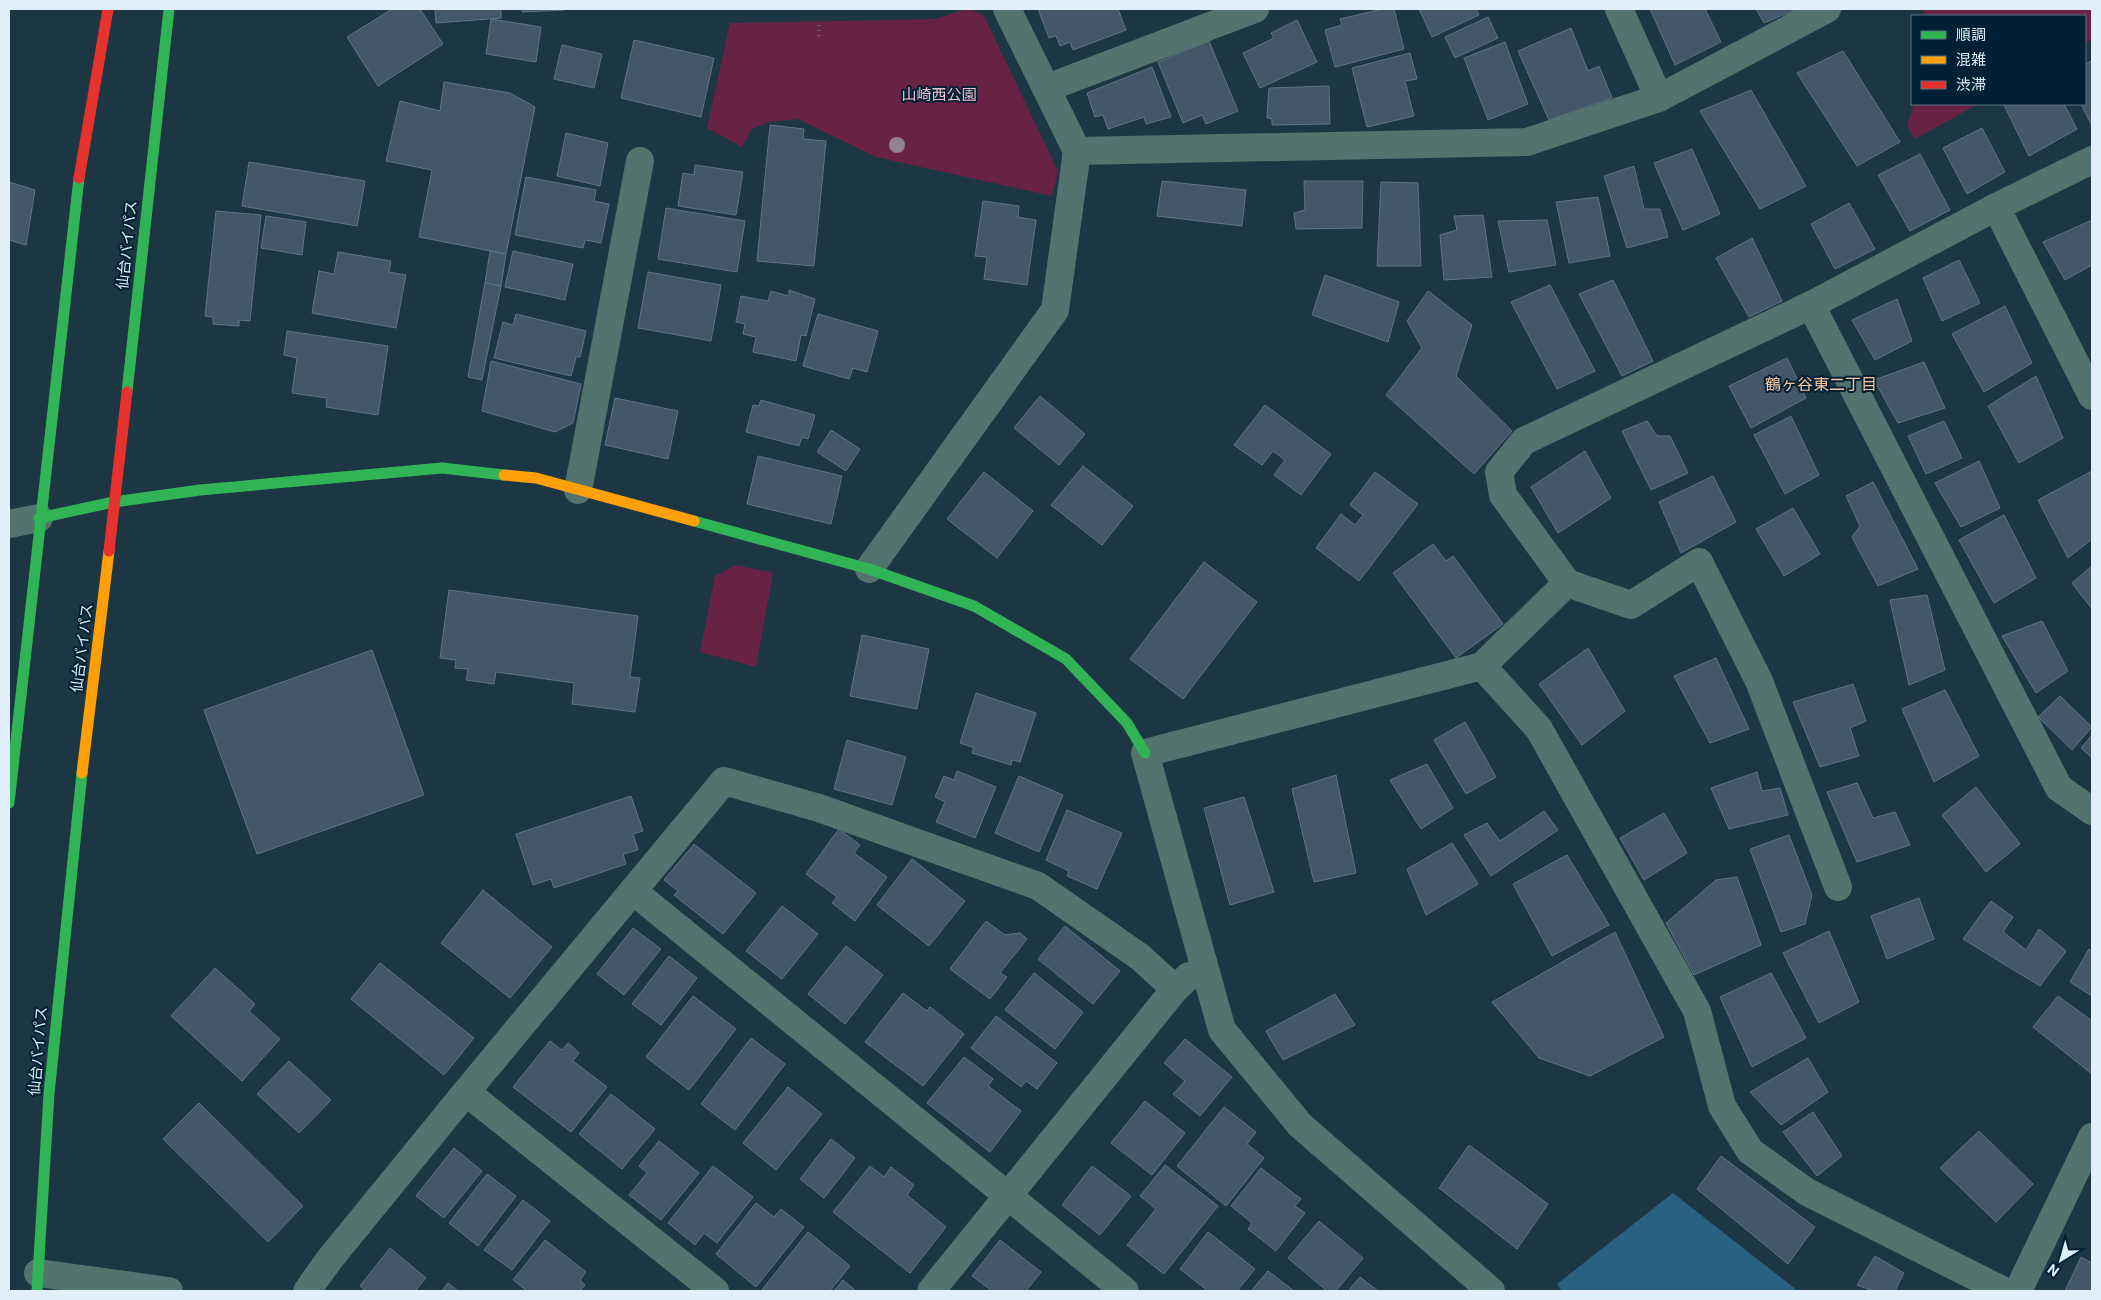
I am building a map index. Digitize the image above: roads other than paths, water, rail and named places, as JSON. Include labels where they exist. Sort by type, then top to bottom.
[{"type":"main road","points":[[9,803],[75,201],[108,9]]},
{"type":"main road","name":"仙台バイパス","points":[[37,1282],[53,1043],[78,802],[114,502],[168,9]]},
{"type":"main road","points":[[39,518],[114,502],[200,490],[442,468],[536,478],[869,569],[974,606],[1066,659],[1127,723],[1144,753]]},
{"type":"street","points":[[869,569],[1054,310],[1077,151],[1007,9]]},
{"type":"street","points":[[1047,88],[1255,9]]},
{"type":"street","points":[[1620,9],[1659,98]]},
{"type":"street","points":[[1077,151],[1527,142],[1659,98],[1827,9]]},
{"type":"street","points":[[1838,887],[1759,681],[1699,562],[1631,605],[1567,583],[1503,495],[1499,472],[1524,441],[1811,305],[1996,207],[2092,160]]},
{"type":"street","points":[[578,490],[640,161]]},
{"type":"street","points":[[1996,207],[2092,396]]},
{"type":"street","points":[[1811,305],[2059,788],[2092,812]]},
{"type":"street","points":[[9,524],[39,518]]},
{"type":"street","points":[[1491,1291],[1300,1126],[1222,1030],[1144,753],[1482,666],[1567,583]]},
{"type":"street","points":[[1482,666],[1539,729],[1697,1011],[1722,1106],[1750,1151],[1807,1192],[2004,1291]]},
{"type":"street","points":[[307,1291],[466,1092],[724,781],[819,808],[1038,886],[1140,957],[1175,988]]},
{"type":"street","points":[[633,891],[1125,1291]]},
{"type":"street","points":[[931,1291],[1009,1197],[1175,988],[1202,962]]},
{"type":"street","points":[[466,1092],[715,1291]]},
{"type":"street","points":[[2018,1291],[2092,1137]]},
{"type":"street","points":[[37,1282],[169,1291]]},
{"type":"water","points":[[1673,1193],[1798,1291],[1562,1291],[1557,1284]]},
{"type":"district","name":"鶴ヶ谷東二丁目","points":[[1821,384]]},
{"type":"park label","name":"山崎西公園","points":[[939,95]]}]
